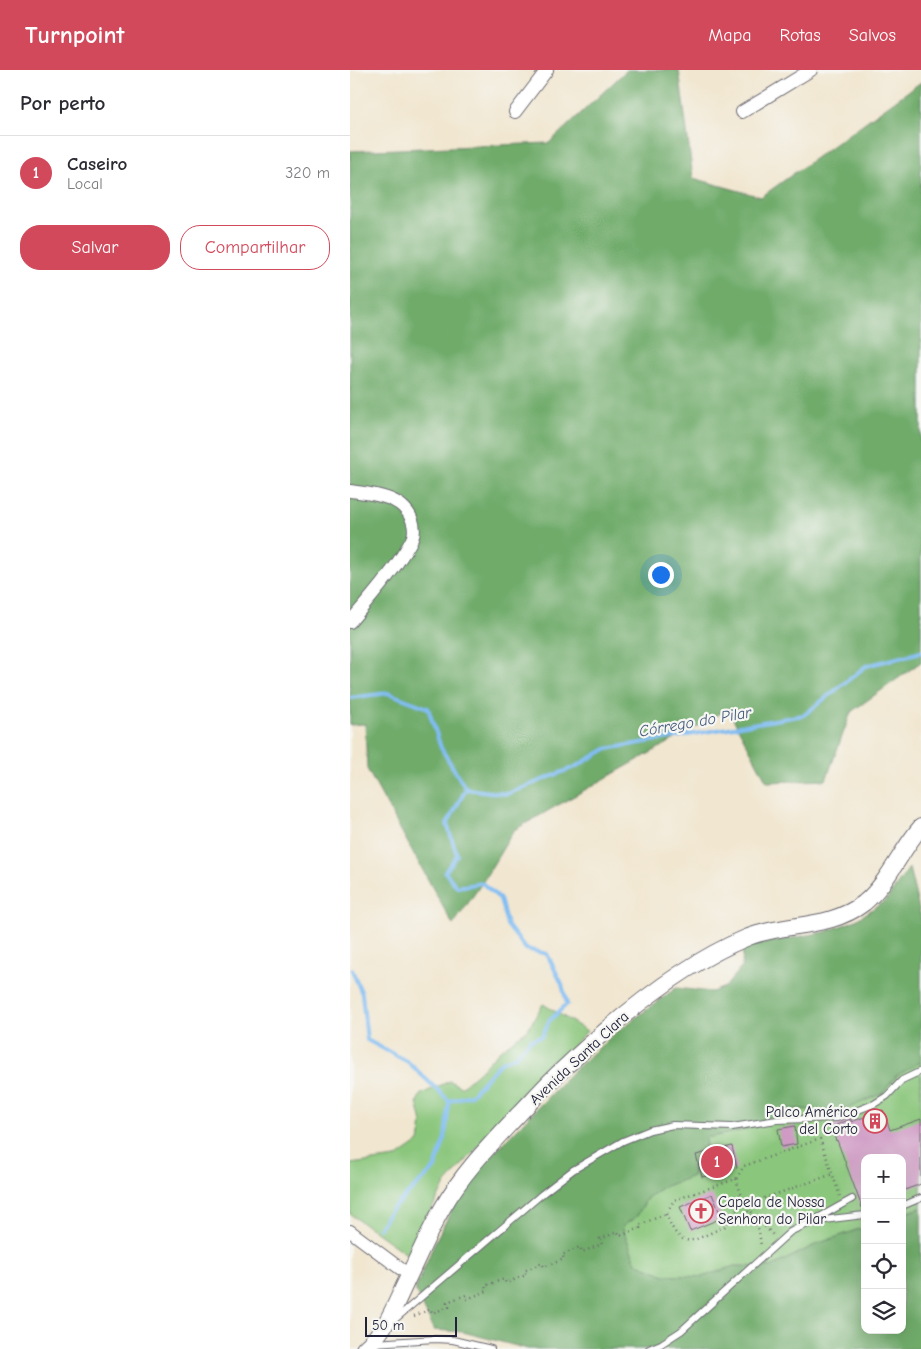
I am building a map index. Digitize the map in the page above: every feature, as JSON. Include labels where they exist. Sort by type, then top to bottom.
[{"type":"street","points":[[515,112],[547,70]]},
{"type":"street","points":[[742,112],[811,70]]},
{"type":"street","points":[[350,491],[370,494],[399,503],[407,510],[414,526],[413,538],[350,622]]},
{"type":"street","name":"Avenida Santa Clara","points":[[368,1346],[384,1328],[444,1206],[461,1180],[484,1151],[560,1071],[608,1026],[672,979],[732,944],[750,936],[813,925],[842,915],[864,903],[880,886],[921,826]]},
{"type":"street","points":[[350,1231],[409,1275]]},
{"type":"lane","points":[[384,1328],[542,1194],[573,1170],[622,1141],[650,1130],[673,1124],[732,1127],[777,1120],[837,1118],[874,1104],[887,1096],[907,1077],[921,1071]]},
{"type":"lane","points":[[906,1204],[921,1198]]},
{"type":"lane","points":[[649,1349],[661,1344],[681,1331],[790,1232],[852,1199]]},
{"type":"lane","points":[[808,1223],[861,1216]]},
{"type":"lane","points":[[368,1346],[435,1338],[453,1340],[491,1349]]},
{"type":"path","points":[[413,1316],[430,1309],[432,1314],[449,1306],[447,1302],[466,1294],[467,1299],[487,1291],[485,1286],[504,1279],[506,1283],[526,1275],[524,1271],[542,1263],[544,1267],[564,1259],[562,1255],[580,1247],[582,1252],[602,1244],[600,1239],[618,1232],[620,1236],[640,1228],[639,1225],[666,1214],[674,1200],[736,1179],[744,1166],[820,1139],[843,1204]]},
{"type":"path","points":[[666,1214],[675,1234],[685,1240],[691,1240],[724,1227],[735,1210],[745,1205],[833,1174]]},
{"type":"path","points":[[736,1179],[745,1205],[756,1223],[761,1237],[759,1261]]},
{"type":"path","points":[[745,1205],[779,1241]]},
{"type":"green space","points":[[627,70],[679,70],[693,178],[761,197],[921,82],[921,662],[851,712],[826,780],[767,782],[728,709],[514,830],[482,883],[453,925],[367,769],[365,724],[350,725],[350,151],[549,143]]},
{"type":"green space","points":[[909,868],[921,917],[921,1062],[896,1076],[883,1093],[849,1108],[823,1111],[785,1108],[745,1130],[705,1138],[706,1150],[696,1160],[692,1176],[661,1188],[647,1198],[637,1216],[622,1227],[636,1263],[665,1275],[702,1277],[734,1266],[771,1267],[817,1244],[861,1228],[861,1334],[906,1334],[906,1213],[921,1208],[921,1349],[528,1349],[463,1332],[434,1330],[415,1290],[434,1244],[466,1182],[572,1072],[614,1034],[676,988],[712,992],[725,987],[742,967],[743,947],[825,932],[856,920],[886,900]]},
{"type":"green space","points":[[543,1004],[587,1031],[446,1183],[422,1227],[412,1258],[350,1214],[350,1164],[396,1158],[419,1142],[422,1123],[417,1102],[421,1094],[450,1081],[461,1087],[499,1051],[528,1029]]},
{"type":"green space","points":[[921,1062],[921,1208],[906,1213],[906,1154],[861,1154],[861,1228],[817,1244],[771,1267],[734,1266],[702,1277],[665,1275],[636,1263],[622,1226],[637,1216],[647,1198],[661,1188],[692,1176],[696,1160],[706,1150],[705,1138],[745,1130],[785,1108],[823,1111],[883,1093],[896,1076]]},
{"type":"building","points":[[883,1110],[890,1130],[921,1119],[921,1184],[906,1190],[906,1154],[861,1154],[861,1205],[831,1127],[851,1119],[851,1122]]},
{"type":"building","points":[[795,1126],[797,1144],[781,1147],[778,1129]]},
{"type":"building","points":[[732,1146],[737,1168],[702,1177],[696,1155]]},
{"type":"building","name":"Capela de Nossa Senhora do Pilar","points":[[712,1194],[722,1218],[690,1231],[680,1207]]},
{"type":"waterway","name":"Córrego do Pilar","points":[[466,789],[507,794],[575,767],[606,749],[804,715],[866,666],[921,652]]},
{"type":"waterway","points":[[350,698],[388,693],[428,708],[441,748],[466,789],[447,824],[457,855],[445,872],[457,887],[482,883],[500,899],[507,925],[526,949],[547,954],[562,984],[567,1004],[549,1021],[542,1036],[530,1040],[516,1056],[501,1062],[471,1095],[449,1101]]},
{"type":"waterway","points":[[352,970],[362,994],[367,1040],[408,1062],[449,1101],[445,1138],[435,1168],[390,1211],[379,1228]]},
{"type":"place","name":"Palco Américo del Corto","points":[[875,1121]]},
{"type":"place","name":"Caseiro","points":[[717,1162]]},
{"type":"place","name":"Capela de Nossa Senhora do Pilar","points":[[701,1211]]}]
